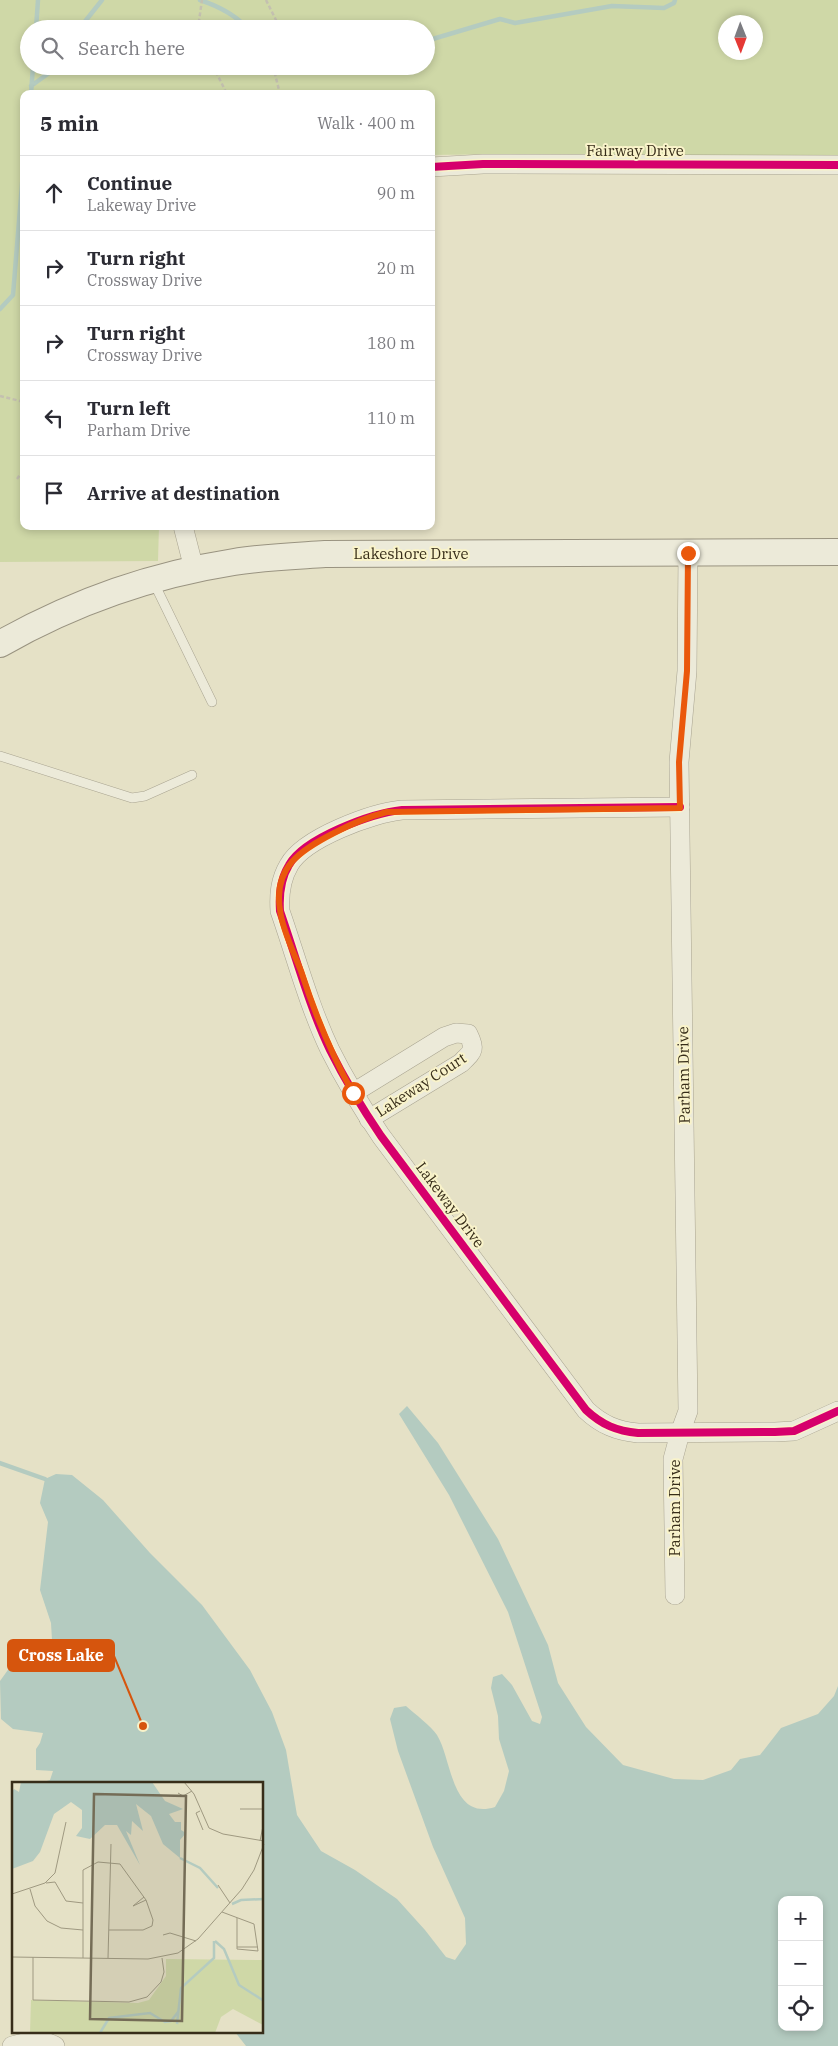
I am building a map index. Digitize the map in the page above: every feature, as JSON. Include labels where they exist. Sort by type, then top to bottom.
[{"type":"main road","name":"Lakeshore Drive","points":[[0,644],[79,605],[153,580],[194,569],[267,558],[325,554],[838,552]]},
{"type":"street","name":"Fairway Drive","points":[[435,167],[483,164],[838,165]]},
{"type":"street","points":[[184,530],[194,569]]},
{"type":"street","name":"Parham Drive","points":[[675,1596],[673,1459],[688,1411],[679,762],[687,671],[688,553]]},
{"type":"street","name":"Lakeway Drive","points":[[680,808],[402,810],[371,816],[314,843],[295,857],[283,878],[279,897],[280,911],[317,1020],[330,1050],[353,1093],[369,1119],[586,1410],[602,1424],[623,1432],[680,1433],[794,1430],[838,1411]]},
{"type":"street","name":"Lakeway Court","points":[[353,1093],[444,1037],[456,1033],[468,1034],[473,1044],[472,1052],[461,1063],[369,1119]]},
{"type":"street","points":[[12,2046],[40,2041],[55,2046]]},
{"type":"lane","points":[[153,580],[212,702]]},
{"type":"lane","points":[[0,756],[132,798],[144,796],[192,776]]},
{"type":"path","points":[[199,20],[202,0]]},
{"type":"path","points":[[266,0],[276,20]]},
{"type":"path","points":[[218,75],[225,90]]},
{"type":"path","points":[[274,75],[279,90]]},
{"type":"path","points":[[0,396],[20,401]]},
{"type":"path","points":[[17,479],[20,475]]},
{"type":"green space","points":[[0,0],[838,0],[838,156],[435,155],[435,90],[20,90],[20,530],[159,530],[158,561],[0,562]]},
{"type":"shaded area","points":[[407,1406],[438,1443],[498,1539],[548,1645],[558,1683],[586,1727],[623,1765],[674,1779],[703,1780],[731,1770],[740,1759],[760,1755],[781,1728],[818,1714],[834,1696],[838,1686],[838,2046],[246,2046],[237,2034],[264,2034],[264,1782],[43,1782],[50,1780],[53,1771],[36,1770],[36,1749],[43,1733],[13,1729],[1,1719],[0,1681],[10,1667],[29,1657],[52,1640],[51,1623],[40,1590],[48,1522],[40,1503],[45,1479],[56,1474],[72,1475],[103,1500],[150,1553],[202,1605],[250,1670],[272,1712],[286,1750],[297,1815],[321,1851],[355,1870],[397,1899],[446,1957],[455,1960],[466,1944],[465,1918],[433,1847],[398,1751],[390,1719],[394,1708],[406,1706],[437,1735],[461,1797],[469,1805],[480,1809],[495,1807],[504,1791],[509,1771],[499,1739],[498,1716],[491,1688],[493,1677],[502,1674],[512,1685],[532,1721],[540,1724],[542,1717],[508,1612],[449,1495],[399,1414]]},
{"type":"waterway","points":[[37,20],[38,0]]},
{"type":"waterway","points":[[86,20],[102,0]]},
{"type":"waterway","points":[[200,0],[226,11],[239,20]]},
{"type":"waterway","points":[[435,38],[500,19],[515,23],[612,6],[664,8],[674,3],[675,0]]},
{"type":"waterway","points":[[31,90],[32,75]]},
{"type":"waterway","points":[[31,86],[46,75]]},
{"type":"waterway","points":[[0,309],[13,295],[20,209]]},
{"type":"waterway","points":[[0,1463],[45,1479]]},
{"type":"cycle path","points":[[435,167],[483,164],[838,165]]},
{"type":"cycle path","points":[[680,807],[402,810],[389,812],[340,828],[309,845],[297,855],[289,865],[282,882],[280,911],[322,1033],[360,1104],[381,1136],[586,1410],[598,1420],[610,1426],[623,1431],[638,1433],[794,1431],[838,1411]]},
{"type":"place","name":"Cross Lake","points":[[143,1726]]},
{"type":"route","points":[[353,1093],[330,1050],[317,1020],[280,911],[280,888],[289,865],[302,850],[314,843],[357,821],[387,812],[402,810],[680,808],[679,762],[687,671],[688,553]]}]
